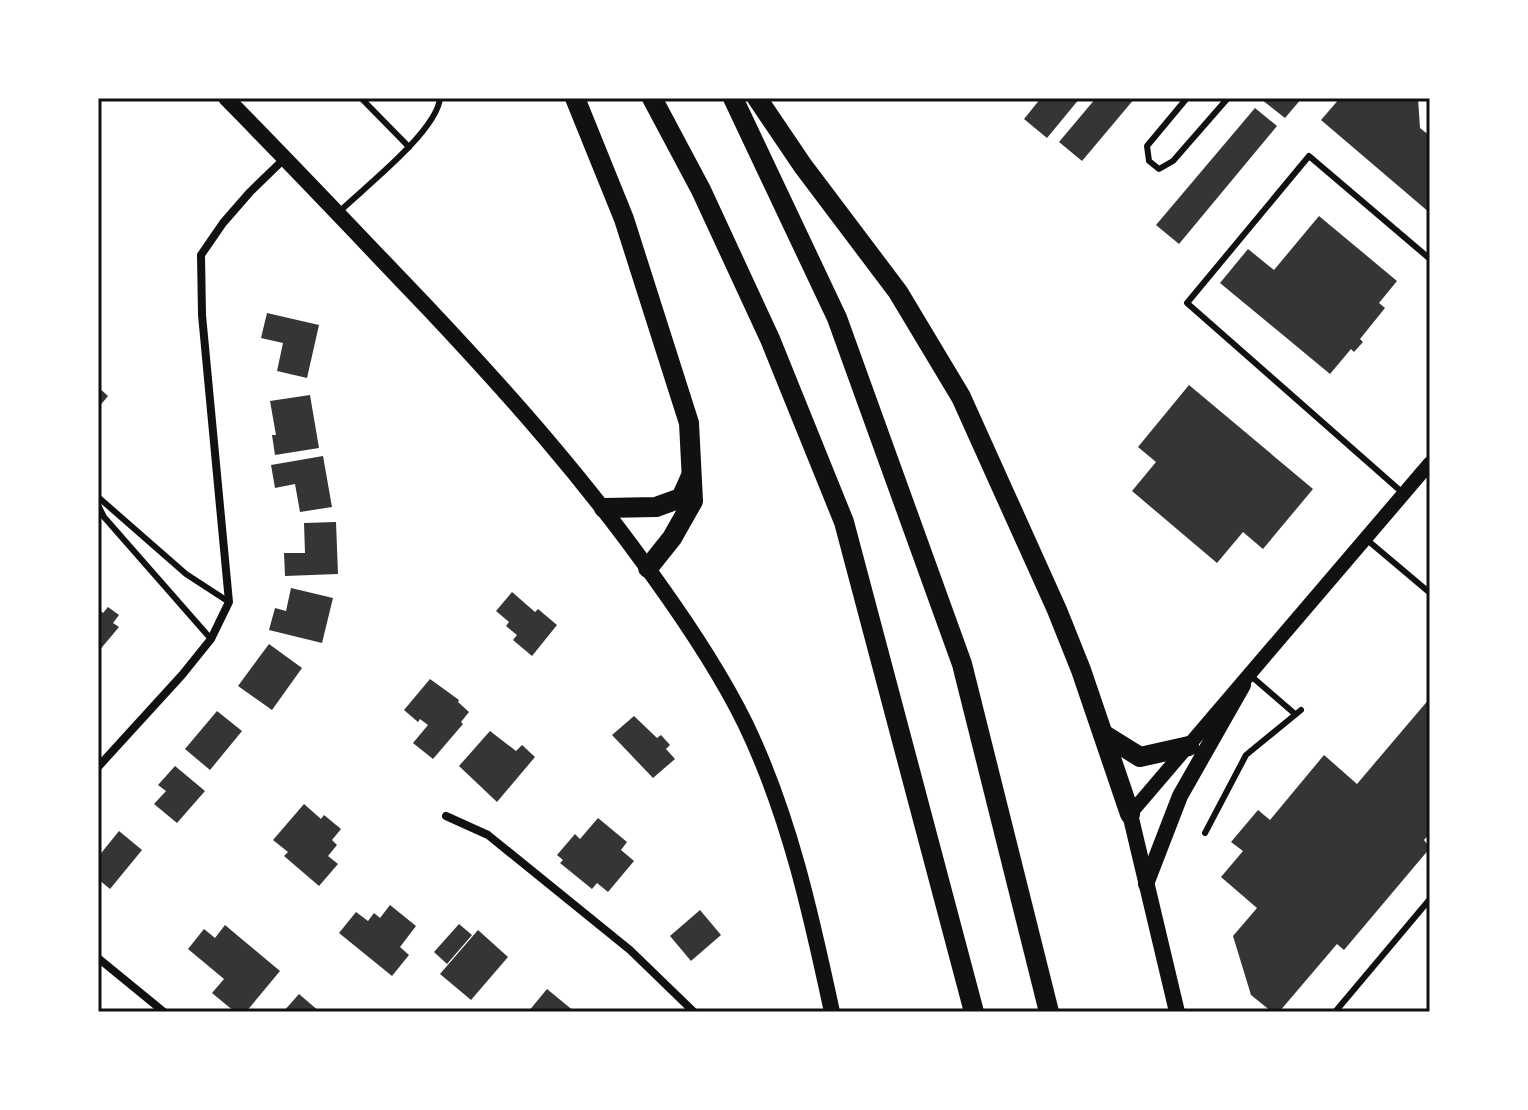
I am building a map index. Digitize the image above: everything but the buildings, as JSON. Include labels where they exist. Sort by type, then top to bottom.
[{"type":"highway","points":[[575,98],[624,219],[689,423],[693,501],[672,538],[648,568]]},
{"type":"highway","points":[[652,98],[701,190],[770,339],[844,522],[974,1012]]},
{"type":"highway","points":[[733,98],[837,318],[962,664],[1049,1012]]},
{"type":"highway","points":[[757,98],[803,166],[898,292],[961,397],[1057,610],[1130,814]]},
{"type":"highway","points":[[604,508],[656,507],[681,498],[692,475]]},
{"type":"highway","points":[[1103,734],[1140,757],[1189,746]]},
{"type":"main road","points":[[226,98],[499,384],[604,508],[708,653],[746,724],[770,782],[804,894],[832,1012]]},
{"type":"main road","points":[[1146,884],[1180,796],[1247,680]]},
{"type":"main road","points":[[1130,814],[1177,1012]]},
{"type":"street","points":[[100,761],[182,675],[211,639],[229,602],[202,315],[201,255],[223,223],[285,158]]},
{"type":"street","points":[[1130,814],[1430,463]]},
{"type":"street","points":[[446,816],[488,835],[630,950],[694,1012]]},
{"type":"street","points":[[98,958],[164,1012]]},
{"type":"lane","points":[[361,98],[409,147]]},
{"type":"lane","points":[[337,213],[409,147],[439,110],[440,98]]},
{"type":"lane","points":[[1187,98],[1147,146],[1149,161],[1159,169],[1173,161],[1228,98]]},
{"type":"lane","points":[[1404,494],[1187,303],[1309,156],[1430,259]]},
{"type":"lane","points":[[98,497],[186,574],[229,602]]},
{"type":"lane","points":[[98,505],[104,517],[211,639]]},
{"type":"lane","points":[[1366,539],[1430,593]]},
{"type":"lane","points":[[1205,833],[1246,755],[1298,712],[1247,680]]},
{"type":"lane","points":[[1335,1012],[1430,899]]}]
